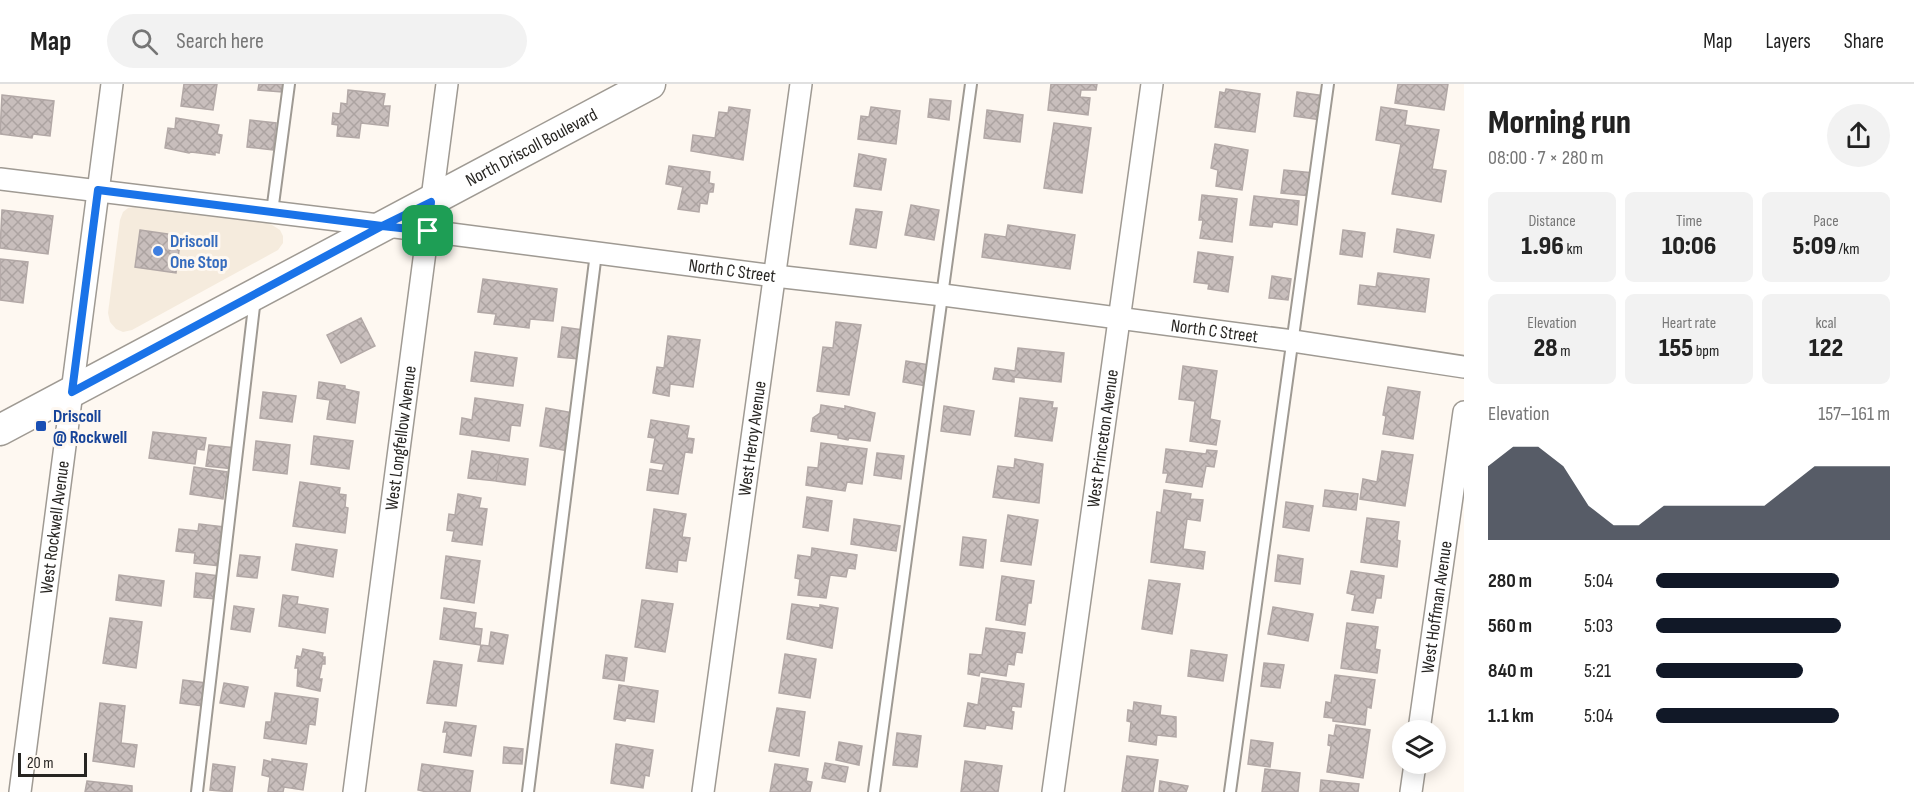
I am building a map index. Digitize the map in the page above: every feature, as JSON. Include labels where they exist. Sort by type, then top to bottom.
[{"type":"main road","name":"North Driscoll Boulevard","points":[[0,430],[382,226],[429,217],[625,91],[650,84]]},
{"type":"street","name":"West Rockwell Avenue","points":[[20,792],[112,84]]},
{"type":"street","name":"West Longfellow Avenue","points":[[354,792],[447,84]]},
{"type":"street","name":"West Heroy Avenue","points":[[703,792],[801,84]]},
{"type":"street","name":"West Princeton Avenue","points":[[1053,792],[1152,84]]},
{"type":"street","points":[[0,179],[382,226]]},
{"type":"street","name":"North C Street","points":[[429,217],[596,253],[1120,318],[1464,367]]},
{"type":"street","name":"West Hoffman Avenue","points":[[1420,720],[1464,412]]},
{"type":"street","points":[[1411,792],[1414,774]]},
{"type":"lane","points":[[272,212],[289,84]]},
{"type":"lane","points":[[874,792],[971,84]]},
{"type":"lane","points":[[1230,792],[1328,84]]},
{"type":"lane","points":[[528,792],[596,253]]},
{"type":"lane","points":[[197,792],[255,295]]},
{"type":"shaded area","points":[[136,206],[269,223],[280,230],[283,243],[278,250],[132,330],[123,332],[116,329],[110,322],[108,313],[120,220],[123,212]]},
{"type":"building","points":[[184,84],[217,84],[213,110],[181,106]]},
{"type":"building","points":[[259,84],[283,84],[282,92],[258,90]]},
{"type":"building","points":[[1051,84],[1097,84],[1096,90],[1081,90],[1080,97],[1090,98],[1088,115],[1048,110]]},
{"type":"building","points":[[1398,84],[1448,84],[1444,110],[1395,103]]},
{"type":"building","points":[[1226,89],[1260,94],[1255,132],[1215,127],[1220,92],[1225,93]]},
{"type":"building","points":[[348,90],[385,94],[383,106],[390,106],[388,126],[361,123],[359,138],[337,136],[338,125],[332,124],[333,113],[340,114],[341,103],[347,104]]},
{"type":"building","points":[[1297,92],[1325,96],[1321,120],[1294,116]]},
{"type":"building","points":[[2,95],[54,101],[50,136],[33,134],[32,138],[0,134]]},
{"type":"building","points":[[930,99],[951,101],[949,120],[928,117]]},
{"type":"building","points":[[729,107],[750,110],[743,160],[691,151],[693,135],[715,138],[719,112],[728,113]]},
{"type":"building","points":[[871,107],[900,111],[896,144],[858,139],[861,116],[869,117]]},
{"type":"building","points":[[1381,107],[1407,111],[1405,125],[1439,130],[1432,169],[1446,171],[1441,202],[1392,194],[1401,144],[1376,140]]},
{"type":"building","points":[[987,110],[1023,115],[1020,142],[984,138]]},
{"type":"building","points":[[176,118],[219,125],[217,134],[222,135],[219,153],[215,152],[215,155],[189,153],[165,148],[168,128],[175,129]]},
{"type":"building","points":[[250,120],[276,123],[273,150],[247,147]]},
{"type":"building","points":[[1054,123],[1091,128],[1082,193],[1044,188]]},
{"type":"building","points":[[1215,144],[1248,150],[1242,190],[1216,186],[1218,170],[1211,168]]},
{"type":"building","points":[[859,154],[886,159],[881,190],[854,186]]},
{"type":"building","points":[[669,166],[710,172],[709,183],[714,184],[713,192],[709,192],[707,204],[700,203],[699,212],[678,209],[683,187],[666,184]]},
{"type":"building","points":[[1284,170],[1314,173],[1311,196],[1281,193]]},
{"type":"building","points":[[1202,195],[1237,199],[1232,242],[1200,238],[1203,220],[1199,220]]},
{"type":"building","points":[[1254,196],[1299,201],[1297,225],[1273,222],[1272,227],[1250,225]]},
{"type":"building","points":[[911,205],[939,210],[934,240],[905,235]]},
{"type":"building","points":[[856,209],[882,212],[876,248],[850,244]]},
{"type":"building","points":[[2,210],[53,216],[48,254],[0,248]]},
{"type":"building","points":[[1008,225],[1075,235],[1070,269],[982,257],[985,234],[1006,237]]},
{"type":"building","points":[[1397,229],[1434,235],[1430,258],[1394,252]]},
{"type":"building","name":"Driscoll One Stop","points":[[140,230],[181,236],[176,273],[135,267]]},
{"type":"building","points":[[1343,230],[1365,233],[1362,257],[1340,254]]},
{"type":"building","points":[[1198,252],[1233,257],[1228,292],[1208,289],[1209,284],[1194,282]]},
{"type":"building","points":[[0,259],[28,262],[23,303],[0,300]]},
{"type":"building","points":[[1378,273],[1429,279],[1425,312],[1358,304],[1360,285],[1376,287]]},
{"type":"building","points":[[1272,276],[1291,279],[1288,300],[1269,298]]},
{"type":"building","points":[[483,279],[557,289],[553,321],[530,319],[529,328],[494,324],[496,314],[478,312]]},
{"type":"building","points":[[361,318],[375,346],[341,363],[327,335]]},
{"type":"building","points":[[836,322],[861,325],[849,395],[817,391],[823,347],[833,348]]},
{"type":"building","points":[[562,327],[583,330],[579,359],[558,357]]},
{"type":"building","points":[[668,336],[700,340],[693,387],[670,384],[669,396],[653,393],[657,367],[664,368]]},
{"type":"building","points":[[1018,348],[1064,353],[1061,382],[1014,377],[1014,382],[993,379],[995,368],[1015,371]]},
{"type":"building","points":[[475,352],[517,358],[513,386],[471,381]]},
{"type":"building","points":[[906,361],[930,365],[926,386],[903,382]]},
{"type":"building","points":[[1183,366],[1217,371],[1210,419],[1220,421],[1216,445],[1190,441],[1195,401],[1179,399]]},
{"type":"building","points":[[319,382],[345,386],[345,389],[359,392],[355,423],[327,419],[330,400],[317,398]]},
{"type":"building","points":[[1388,387],[1420,392],[1413,439],[1383,434],[1386,416],[1383,415]]},
{"type":"building","points":[[263,392],[296,396],[292,422],[260,418]]},
{"type":"building","points":[[475,398],[523,405],[520,426],[511,425],[509,441],[460,434],[462,418],[472,420]]},
{"type":"building","points":[[1020,398],[1053,402],[1052,408],[1057,408],[1052,441],[1015,436]]},
{"type":"building","points":[[821,405],[845,409],[845,406],[875,413],[870,441],[849,438],[848,440],[838,438],[838,435],[811,431],[813,418],[820,413]]},
{"type":"building","points":[[944,406],[974,411],[970,435],[941,431]]},
{"type":"building","points":[[546,408],[574,413],[568,451],[540,446]]},
{"type":"building","points":[[651,420],[689,426],[687,438],[694,439],[692,453],[685,452],[678,494],[647,490],[650,469],[662,471],[664,464],[651,462],[655,438],[648,437]]},
{"type":"building","points":[[153,432],[206,438],[204,450],[197,449],[195,464],[149,458]]},
{"type":"building","points":[[314,436],[353,441],[349,469],[311,464]]},
{"type":"building","points":[[256,441],[290,445],[287,474],[253,470]]},
{"type":"building","points":[[821,443],[867,449],[862,484],[847,482],[845,491],[806,485],[808,467],[818,468]]},
{"type":"building","points":[[209,445],[236,448],[234,469],[206,466]]},
{"type":"building","points":[[1166,449],[1206,454],[1207,450],[1217,451],[1214,467],[1206,466],[1202,487],[1166,482],[1168,473],[1163,473]]},
{"type":"building","points":[[472,451],[500,455],[496,481],[468,478]]},
{"type":"building","points":[[1382,451],[1413,455],[1405,506],[1360,499],[1363,479],[1377,482]]},
{"type":"building","points":[[877,453],[904,456],[901,479],[874,475]]},
{"type":"building","points":[[500,455],[528,459],[525,485],[496,481]]},
{"type":"building","points":[[1015,459],[1043,464],[1039,503],[993,497],[998,466],[1014,468]]},
{"type":"building","points":[[194,467],[227,472],[223,499],[190,494]]},
{"type":"building","points":[[300,482],[340,488],[339,494],[346,495],[345,507],[348,508],[345,533],[293,526]]},
{"type":"building","points":[[1164,490],[1191,494],[1190,499],[1203,500],[1200,521],[1187,519],[1183,549],[1205,552],[1203,569],[1151,562],[1157,512],[1161,513]]},
{"type":"building","points":[[1325,490],[1358,494],[1356,510],[1323,506]]},
{"type":"building","points":[[458,494],[481,498],[479,508],[487,509],[482,545],[452,541],[454,531],[447,530],[449,514],[455,515]]},
{"type":"building","points":[[807,497],[832,501],[828,531],[803,527]]},
{"type":"building","points":[[1286,502],[1313,506],[1309,531],[1283,527]]},
{"type":"building","points":[[654,509],[686,514],[682,537],[690,538],[686,561],[678,560],[677,572],[646,568]]},
{"type":"building","points":[[1008,515],[1038,520],[1031,565],[1001,561]]},
{"type":"building","points":[[1367,518],[1399,522],[1397,540],[1400,541],[1397,567],[1361,562]]},
{"type":"building","points":[[854,519],[900,526],[896,551],[851,544]]},
{"type":"building","points":[[199,524],[224,527],[220,566],[194,563],[195,553],[176,551],[179,529],[198,531]]},
{"type":"building","points":[[963,537],[986,540],[983,568],[960,565]]},
{"type":"building","points":[[296,544],[337,550],[333,577],[292,570]]},
{"type":"building","points":[[812,548],[857,555],[855,569],[848,568],[846,577],[830,575],[826,598],[798,595],[800,579],[795,578],[798,555],[811,557]]},
{"type":"building","points":[[240,555],[260,557],[257,578],[237,576]]},
{"type":"building","points":[[1278,555],[1303,559],[1300,584],[1275,581]]},
{"type":"building","points":[[446,556],[480,561],[474,603],[441,598]]},
{"type":"building","points":[[1351,571],[1384,576],[1381,598],[1376,598],[1373,613],[1352,610],[1355,595],[1347,593]]},
{"type":"building","points":[[196,573],[219,576],[216,599],[194,597]]},
{"type":"building","points":[[119,575],[164,581],[161,606],[116,600]]},
{"type":"building","points":[[1002,576],[1034,581],[1025,625],[996,620]]},
{"type":"building","points":[[1149,580],[1180,584],[1172,634],[1142,629]]},
{"type":"building","points":[[283,595],[298,597],[297,604],[328,609],[325,633],[279,626]]},
{"type":"building","points":[[642,600],[673,604],[665,652],[635,647]]},
{"type":"building","points":[[792,604],[838,608],[832,648],[787,639]]},
{"type":"building","points":[[234,606],[254,609],[250,632],[231,629]]},
{"type":"building","points":[[1273,607],[1313,614],[1308,641],[1268,634]]},
{"type":"building","points":[[444,608],[476,613],[474,628],[482,629],[480,645],[440,639]]},
{"type":"building","points":[[110,618],[142,622],[136,668],[103,663]]},
{"type":"building","points":[[1347,623],[1378,627],[1375,649],[1380,650],[1377,673],[1341,668]]},
{"type":"building","points":[[986,628],[1025,633],[1022,653],[1016,652],[1014,665],[1008,664],[1006,676],[980,672],[979,676],[968,674],[970,654],[982,655]]},
{"type":"building","points":[[491,632],[508,635],[503,664],[478,661],[481,645],[489,646]]},
{"type":"building","points":[[303,649],[323,653],[322,657],[325,657],[325,664],[322,664],[319,679],[322,679],[320,691],[297,686],[298,668],[295,668],[297,656],[301,657]]},
{"type":"building","points":[[1191,650],[1227,655],[1223,681],[1188,676]]},
{"type":"building","points":[[785,654],[816,659],[810,698],[779,693]]},
{"type":"building","points":[[606,655],[627,658],[624,681],[603,678]]},
{"type":"building","points":[[434,661],[462,665],[456,706],[427,703]]},
{"type":"building","points":[[1264,663],[1284,665],[1280,688],[1261,686]]},
{"type":"building","points":[[1335,675],[1375,680],[1371,708],[1367,707],[1365,725],[1333,721],[1333,718],[1324,717],[1326,702],[1331,703]]},
{"type":"building","points":[[982,678],[1024,684],[1021,707],[1012,706],[1011,711],[1014,712],[1012,729],[986,725],[985,729],[964,726],[968,703],[978,705]]},
{"type":"building","points":[[183,680],[206,683],[203,706],[180,703]]},
{"type":"building","points":[[224,683],[248,687],[244,707],[220,703]]},
{"type":"building","points":[[619,685],[658,691],[654,722],[626,718],[625,721],[614,719]]},
{"type":"building","points":[[275,693],[318,699],[315,725],[309,724],[306,744],[264,738],[266,722],[271,722]]},
{"type":"building","points":[[1134,702],[1161,706],[1160,715],[1176,717],[1176,737],[1157,735],[1156,745],[1129,741],[1131,722],[1127,721],[1128,710],[1133,711]]},
{"type":"building","points":[[100,703],[125,706],[121,743],[137,745],[134,767],[93,761]]},
{"type":"building","points":[[777,708],[805,712],[799,756],[769,751]]},
{"type":"building","points":[[445,722],[476,726],[471,756],[444,752],[447,732],[443,732]]},
{"type":"building","points":[[1336,725],[1370,730],[1363,778],[1327,772],[1331,746],[1328,745],[1329,735],[1334,736]]},
{"type":"building","points":[[897,733],[921,736],[917,767],[893,765]]},
{"type":"building","points":[[1251,740],[1273,743],[1270,767],[1248,764]]},
{"type":"building","points":[[839,742],[862,746],[859,765],[836,760]]},
{"type":"building","points":[[616,744],[653,750],[649,776],[645,775],[643,788],[611,783]]},
{"type":"building","points":[[504,747],[523,749],[522,764],[503,763]]},
{"type":"building","points":[[1127,756],[1158,760],[1153,792],[1122,792]]},
{"type":"building","points":[[272,759],[307,764],[303,790],[284,787],[283,792],[268,792],[270,777],[262,775],[264,760],[272,762]]},
{"type":"building","points":[[965,761],[1002,766],[998,792],[961,792]]},
{"type":"building","points":[[825,763],[848,767],[845,782],[822,778]]},
{"type":"building","points":[[213,764],[235,767],[232,792],[210,790]]},
{"type":"building","points":[[422,764],[473,771],[470,792],[418,790]]},
{"type":"building","points":[[775,764],[808,769],[806,781],[812,782],[810,792],[770,792]]},
{"type":"building","points":[[1265,769],[1300,773],[1298,792],[1262,792]]},
{"type":"building","points":[[1321,780],[1359,784],[1358,792],[1320,792]]},
{"type":"building","points":[[87,781],[132,786],[132,792],[85,792]]},
{"type":"building","points":[[1160,781],[1188,786],[1186,792],[1159,792]]},
{"type":"place","name":"Driscoll One Stop","points":[[158,251]]},
{"type":"place","name":"Driscoll @ Rockwell","points":[[41,426]]},
{"type":"route","points":[[428,231],[382,226],[72,392],[98,190],[382,226],[431,202],[428,231]]}]
